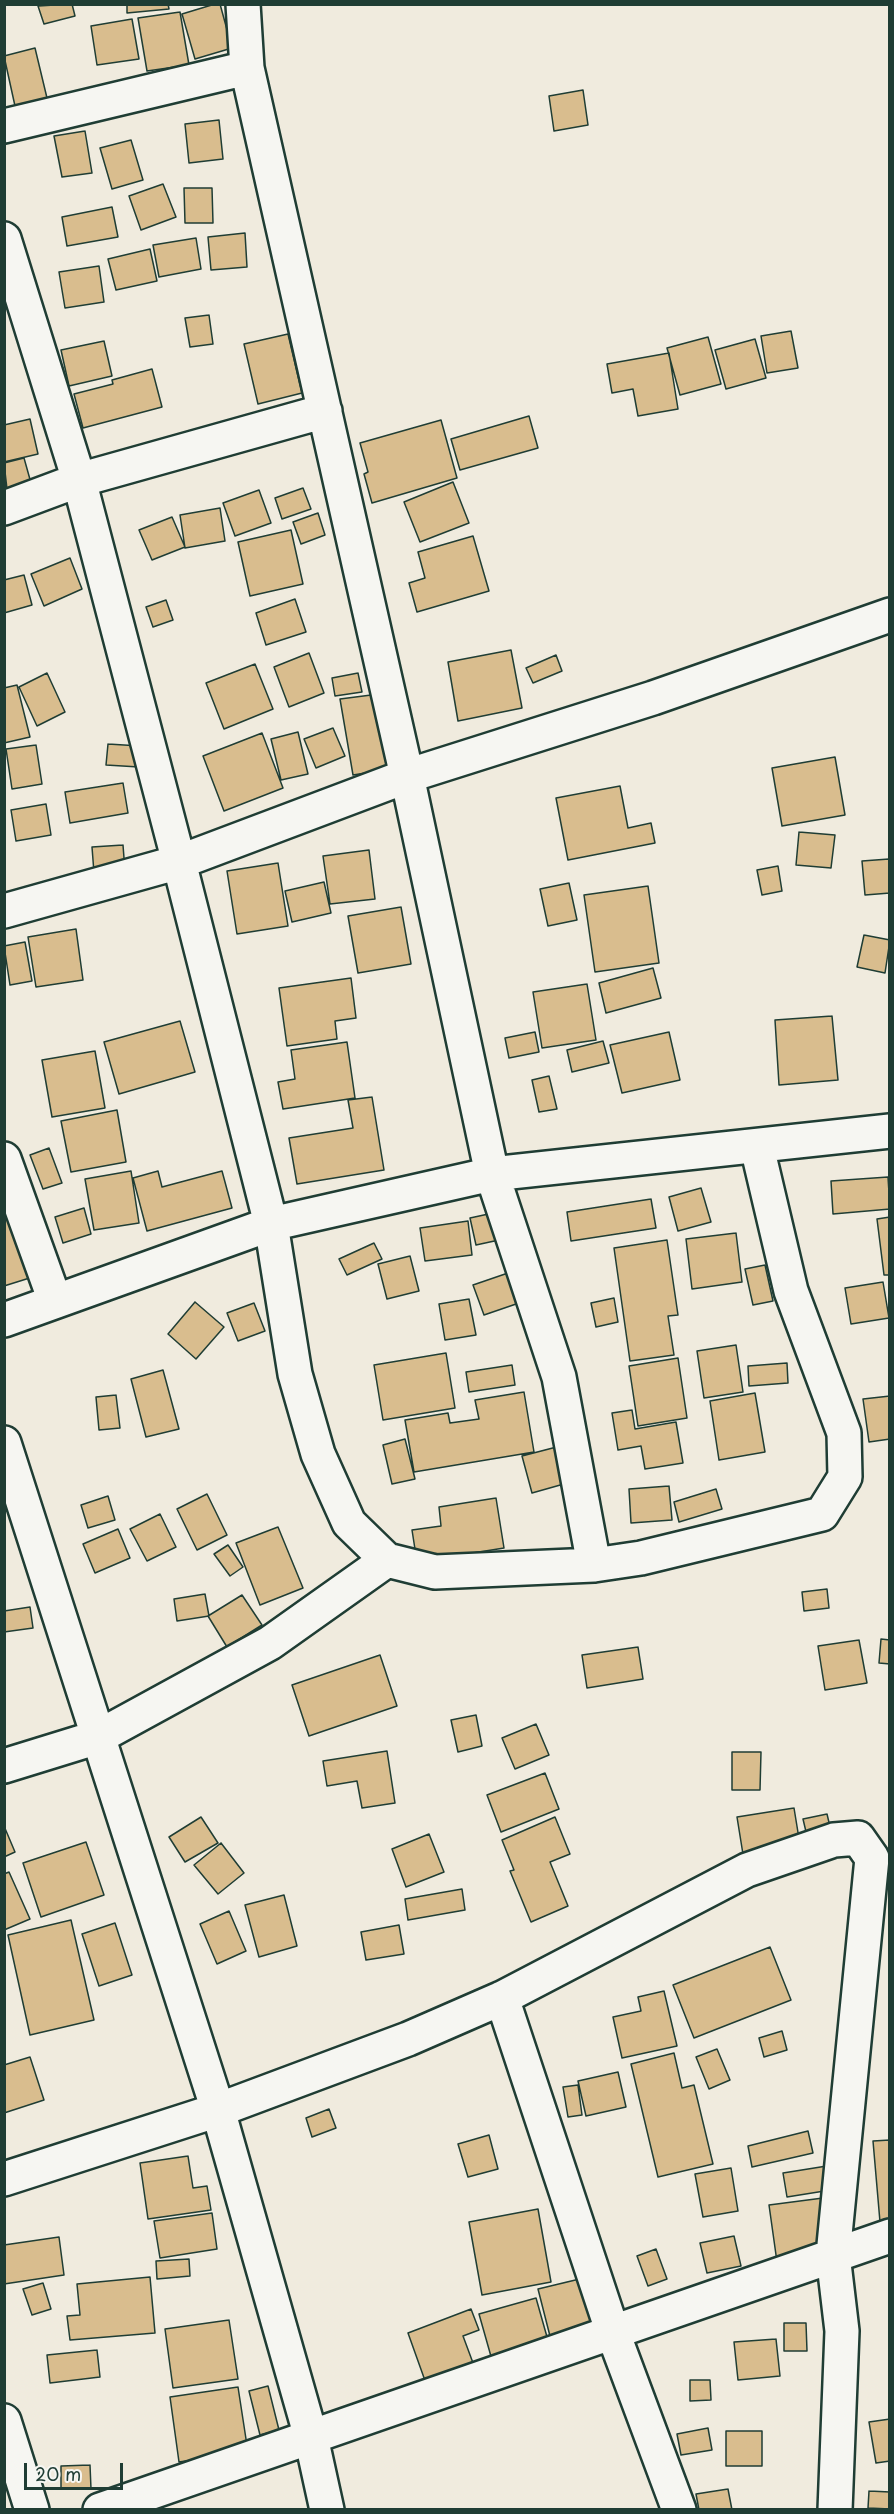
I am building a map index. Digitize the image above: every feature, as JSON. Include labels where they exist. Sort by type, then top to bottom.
[{"type":"street","points":[[243,4],[248,68],[407,776],[492,1174],[559,1377],[594,1565]]},
{"type":"street","points":[[4,126],[248,68]]},
{"type":"street","points":[[4,240],[79,480],[271,1224],[295,1374],[318,1454],[349,1523],[387,1560],[435,1572],[594,1565],[641,1558],[822,1514],[845,1477],[844,1433],[791,1291],[757,1147]]},
{"type":"street","points":[[4,508],[79,480],[325,411]]},
{"type":"street","points":[[4,911],[178,862],[407,776],[653,698],[890,615]]},
{"type":"street","points":[[4,1320],[271,1224],[492,1174],[890,1131]]},
{"type":"street","points":[[4,1159],[55,1301]]},
{"type":"street","points":[[4,1443],[218,2110],[311,2437],[328,2507]]},
{"type":"street","points":[[4,1766],[98,1737],[270,1643],[387,1560]]},
{"type":"street","points":[[4,2179],[218,2110],[408,2039],[502,1998],[747,1870],[834,1840],[858,1838],[872,1858],[833,2254],[842,2331],[835,2510]]},
{"type":"street","points":[[502,1998],[613,2333],[679,2510]]},
{"type":"street","points":[[100,2510],[890,2236]]},
{"type":"street","points":[[4,2421],[32,2510]]},
{"type":"building","points":[[72,4],[75,16],[44,24],[38,6]]},
{"type":"building","points":[[127,4],[168,4],[169,9],[127,13]]},
{"type":"building","points":[[220,4],[232,48],[195,59],[182,14]]},
{"type":"building","points":[[180,12],[189,65],[147,71],[138,18]]},
{"type":"building","points":[[132,19],[139,59],[97,65],[91,26]]},
{"type":"building","points":[[35,48],[47,98],[15,106],[4,56]]},
{"type":"building","points":[[583,90],[588,125],[554,131],[549,96]]},
{"type":"building","points":[[219,120],[223,159],[189,163],[185,124]]},
{"type":"building","points":[[85,131],[92,173],[62,177],[54,136]]},
{"type":"building","points":[[131,140],[143,180],[112,189],[100,148]]},
{"type":"building","points":[[163,184],[176,217],[141,230],[129,196]]},
{"type":"building","points":[[184,188],[212,188],[213,223],[185,223]]},
{"type":"building","points":[[112,207],[118,237],[67,246],[62,217]]},
{"type":"building","points":[[245,233],[247,267],[211,270],[208,237]]},
{"type":"building","points":[[196,238],[201,269],[159,277],[153,245]]},
{"type":"building","points":[[150,249],[157,281],[116,290],[108,259]]},
{"type":"building","points":[[99,266],[104,302],[65,308],[59,272]]},
{"type":"building","points":[[209,315],[213,344],[190,347],[185,318]]},
{"type":"building","points":[[791,331],[798,368],[767,373],[761,336]]},
{"type":"building","points":[[288,334],[302,393],[258,404],[244,344]]},
{"type":"building","points":[[708,337],[721,384],[680,395],[667,348]]},
{"type":"building","points":[[755,339],[766,378],[726,389],[715,350]]},
{"type":"building","points":[[104,341],[112,376],[69,386],[61,350]]},
{"type":"building","points":[[669,353],[678,409],[638,416],[633,389],[612,393],[607,364]]},
{"type":"building","points":[[152,369],[162,407],[83,428],[74,394],[113,384],[112,380]]},
{"type":"building","points":[[529,416],[538,448],[460,470],[451,439]]},
{"type":"building","points":[[30,419],[38,454],[4,462],[4,425]]},
{"type":"building","points":[[441,420],[457,478],[372,503],[364,474],[368,472],[360,443]]},
{"type":"building","points":[[24,458],[31,483],[7,489],[4,463]]},
{"type":"building","points":[[453,482],[469,523],[420,542],[404,502]]},
{"type":"building","points":[[303,488],[311,509],[282,519],[275,498]]},
{"type":"building","points":[[259,490],[271,523],[235,536],[223,503]]},
{"type":"building","points":[[220,508],[225,541],[185,548],[180,515]]},
{"type":"building","points":[[318,513],[325,535],[301,544],[293,522]]},
{"type":"building","points":[[172,517],[185,547],[152,560],[139,530]]},
{"type":"building","points":[[291,530],[303,584],[250,596],[238,542]]},
{"type":"building","points":[[473,536],[489,591],[417,612],[409,583],[425,578],[418,552]]},
{"type":"building","points":[[70,558],[82,589],[44,606],[31,574]]},
{"type":"building","points":[[24,575],[32,605],[4,613],[4,580]]},
{"type":"building","points":[[295,599],[306,632],[266,645],[256,613]]},
{"type":"building","points":[[166,600],[173,620],[153,627],[146,607]]},
{"type":"building","points":[[511,650],[522,708],[458,721],[448,662]]},
{"type":"building","points":[[309,653],[324,693],[289,707],[274,667]]},
{"type":"building","points":[[556,655],[562,671],[533,683],[526,668]]},
{"type":"building","points":[[255,664],[273,709],[224,729],[206,683]]},
{"type":"building","points":[[47,673],[65,712],[37,726],[19,687]]},
{"type":"building","points":[[358,673],[362,692],[335,696],[332,678]]},
{"type":"building","points":[[17,685],[30,737],[4,743],[4,688]]},
{"type":"building","points":[[379,694],[391,769],[353,775],[340,699]]},
{"type":"building","points":[[333,728],[345,756],[316,768],[304,739]]},
{"type":"building","points":[[298,732],[308,774],[281,780],[271,739]]},
{"type":"building","points":[[262,733],[283,788],[224,811],[203,756]]},
{"type":"building","points":[[108,744],[140,746],[139,767],[106,765]]},
{"type":"building","points":[[36,745],[42,784],[12,789],[6,749]]},
{"type":"building","points":[[835,757],[845,815],[782,826],[772,768]]},
{"type":"building","points":[[123,783],[128,813],[70,823],[65,792]]},
{"type":"building","points":[[620,786],[628,828],[651,823],[655,843],[568,860],[556,798]]},
{"type":"building","points":[[46,804],[51,835],[16,841],[11,810]]},
{"type":"building","points":[[799,832],[835,835],[831,868],[796,865]]},
{"type":"building","points":[[123,845],[125,871],[94,873],[92,847]]},
{"type":"building","points":[[369,850],[375,899],[330,904],[323,856]]},
{"type":"building","points":[[889,859],[890,893],[865,895],[862,861]]},
{"type":"building","points":[[278,863],[288,926],[237,934],[227,871]]},
{"type":"building","points":[[778,866],[782,891],[762,895],[757,870]]},
{"type":"building","points":[[324,882],[331,913],[292,922],[285,891]]},
{"type":"building","points":[[569,883],[577,920],[548,926],[540,889]]},
{"type":"building","points":[[648,886],[659,963],[595,972],[584,895]]},
{"type":"building","points":[[401,907],[411,964],[358,973],[348,916]]},
{"type":"building","points":[[76,929],[83,980],[36,987],[28,937]]},
{"type":"building","points":[[864,935],[890,940],[885,973],[857,967]]},
{"type":"building","points":[[25,942],[32,981],[10,985],[4,946]]},
{"type":"building","points":[[653,968],[661,998],[606,1013],[599,983]]},
{"type":"building","points":[[351,978],[356,1018],[335,1021],[337,1039],[287,1046],[279,988]]},
{"type":"building","points":[[587,984],[596,1040],[542,1048],[533,992]]},
{"type":"building","points":[[832,1016],[838,1080],[779,1085],[775,1020]]},
{"type":"building","points":[[180,1021],[195,1072],[119,1094],[104,1042]]},
{"type":"building","points":[[535,1032],[539,1052],[509,1058],[505,1038]]},
{"type":"building","points":[[669,1032],[680,1080],[622,1093],[610,1045]]},
{"type":"building","points":[[603,1041],[609,1063],[572,1072],[567,1050]]},
{"type":"building","points":[[347,1042],[355,1098],[283,1109],[278,1082],[295,1079],[291,1050]]},
{"type":"building","points":[[95,1051],[105,1108],[52,1117],[42,1060]]},
{"type":"building","points":[[549,1076],[557,1109],[539,1112],[532,1080]]},
{"type":"building","points":[[372,1097],[384,1170],[297,1184],[289,1138],[353,1128],[348,1100]]},
{"type":"building","points":[[117,1110],[126,1162],[71,1172],[61,1121]]},
{"type":"building","points":[[49,1148],[62,1183],[43,1189],[30,1155]]},
{"type":"building","points":[[131,1171],[139,1223],[94,1230],[85,1179]]},
{"type":"building","points":[[158,1171],[162,1187],[222,1171],[232,1208],[147,1231],[133,1178]]},
{"type":"building","points":[[888,1177],[890,1209],[833,1214],[831,1181]]},
{"type":"building","points":[[701,1188],[711,1222],[678,1231],[669,1197]]},
{"type":"building","points":[[651,1199],[656,1228],[571,1241],[567,1212]]},
{"type":"building","points":[[14,1207],[36,1276],[4,1286],[4,1210]]},
{"type":"building","points":[[84,1208],[91,1234],[63,1243],[55,1217]]},
{"type":"building","points":[[493,1213],[499,1240],[476,1245],[470,1218]]},
{"type":"building","points":[[890,1217],[890,1275],[884,1275],[877,1219]]},
{"type":"building","points":[[468,1221],[472,1255],[425,1261],[420,1228]]},
{"type":"building","points":[[736,1233],[742,1282],[692,1289],[686,1239]]},
{"type":"building","points":[[667,1240],[678,1315],[668,1316],[674,1355],[630,1361],[614,1248]]},
{"type":"building","points":[[374,1243],[382,1259],[347,1275],[339,1259]]},
{"type":"building","points":[[410,1256],[419,1291],[387,1299],[378,1264]]},
{"type":"building","points":[[765,1265],[773,1301],[753,1305],[745,1269]]},
{"type":"building","points":[[508,1273],[519,1303],[484,1315],[473,1285]]},
{"type":"building","points":[[883,1282],[889,1318],[851,1324],[845,1288]]},
{"type":"building","points":[[614,1298],[618,1322],[596,1327],[591,1303]]},
{"type":"building","points":[[469,1299],[476,1335],[445,1340],[439,1304]]},
{"type":"building","points":[[195,1302],[224,1327],[196,1359],[168,1334]]},
{"type":"building","points":[[254,1303],[265,1331],[238,1341],[227,1313]]},
{"type":"building","points":[[736,1345],[743,1392],[704,1398],[697,1351]]},
{"type":"building","points":[[446,1353],[455,1408],[383,1420],[374,1365]]},
{"type":"building","points":[[678,1358],[687,1418],[638,1426],[629,1366]]},
{"type":"building","points":[[787,1363],[788,1383],[749,1386],[748,1366]]},
{"type":"building","points":[[512,1365],[515,1385],[469,1392],[466,1372]]},
{"type":"building","points":[[163,1370],[179,1429],[146,1437],[131,1379]]},
{"type":"building","points":[[524,1392],[534,1452],[414,1472],[405,1420],[448,1413],[450,1423],[479,1419],[475,1400]]},
{"type":"building","points":[[755,1393],[765,1452],[719,1460],[710,1401]]},
{"type":"building","points":[[116,1395],[120,1428],[99,1430],[96,1397]]},
{"type":"building","points":[[890,1396],[890,1439],[869,1442],[863,1399]]},
{"type":"building","points":[[632,1410],[635,1429],[676,1422],[683,1463],[645,1469],[641,1446],[618,1450],[612,1413]]},
{"type":"building","points":[[405,1439],[415,1479],[392,1484],[383,1445]]},
{"type":"building","points":[[568,1444],[578,1480],[532,1493],[522,1456]]},
{"type":"building","points":[[669,1486],[672,1520],[631,1523],[629,1489]]},
{"type":"building","points":[[716,1489],[722,1509],[679,1522],[674,1502]]},
{"type":"building","points":[[207,1494],[227,1535],[197,1550],[177,1509]]},
{"type":"building","points":[[108,1496],[115,1520],[88,1528],[81,1505]]},
{"type":"building","points":[[496,1498],[504,1548],[417,1562],[412,1530],[441,1526],[439,1507]]},
{"type":"building","points":[[160,1514],[176,1547],[147,1561],[130,1529]]},
{"type":"building","points":[[278,1527],[303,1588],[260,1605],[236,1543]]},
{"type":"building","points":[[118,1529],[130,1558],[95,1573],[83,1544]]},
{"type":"building","points":[[228,1545],[243,1567],[230,1576],[214,1554]]},
{"type":"building","points":[[827,1589],[829,1608],[804,1611],[802,1592]]},
{"type":"building","points":[[205,1594],[209,1616],[177,1621],[174,1599]]},
{"type":"building","points":[[242,1595],[262,1625],[227,1647],[208,1616]]},
{"type":"building","points":[[30,1607],[33,1628],[4,1632],[4,1611]]},
{"type":"building","points":[[881,1639],[890,1640],[890,1664],[879,1663]]},
{"type":"building","points":[[859,1640],[867,1683],[825,1690],[818,1646]]},
{"type":"building","points":[[638,1647],[643,1679],[587,1688],[582,1655]]},
{"type":"building","points":[[380,1655],[397,1706],[309,1736],[292,1685]]},
{"type":"building","points":[[476,1715],[482,1746],[458,1752],[451,1720]]},
{"type":"building","points":[[536,1724],[549,1755],[515,1769],[502,1738]]},
{"type":"building","points":[[387,1751],[395,1803],[362,1808],[357,1781],[327,1786],[323,1761]]},
{"type":"building","points":[[732,1752],[761,1752],[760,1790],[732,1790]]},
{"type":"building","points":[[545,1773],[559,1809],[501,1832],[487,1795]]},
{"type":"building","points":[[794,1808],[803,1863],[746,1873],[737,1817]]},
{"type":"building","points":[[827,1814],[835,1848],[811,1853],[803,1819]]},
{"type":"building","points":[[201,1817],[218,1843],[185,1862],[169,1837]]},
{"type":"building","points":[[555,1817],[570,1854],[550,1862],[568,1906],[531,1922],[510,1871],[514,1870],[502,1840]]},
{"type":"building","points":[[4,1826],[15,1852],[4,1857]]},
{"type":"building","points":[[429,1834],[444,1872],[406,1887],[392,1849]]},
{"type":"building","points":[[86,1842],[104,1895],[41,1917],[23,1863]]},
{"type":"building","points":[[221,1843],[244,1873],[218,1894],[194,1865]]},
{"type":"building","points":[[9,1872],[30,1919],[4,1930],[4,1874]]},
{"type":"building","points":[[462,1889],[465,1910],[408,1920],[405,1899]]},
{"type":"building","points":[[284,1895],[297,1946],[259,1957],[245,1905]]},
{"type":"building","points":[[229,1911],[246,1951],[217,1964],[200,1924]]},
{"type":"building","points":[[71,1920],[94,2020],[30,2035],[8,1935]]},
{"type":"building","points":[[115,1923],[132,1975],[99,1986],[82,1934]]},
{"type":"building","points":[[399,1925],[404,1954],[366,1960],[361,1932]]},
{"type":"building","points":[[770,1947],[791,2000],[694,2038],[673,1985]]},
{"type":"building","points":[[664,1991],[677,2046],[622,2058],[613,2017],[641,2011],[638,1997]]},
{"type":"building","points":[[782,2031],[787,2050],[764,2057],[759,2038]]},
{"type":"building","points":[[717,2049],[730,2080],[709,2089],[696,2057]]},
{"type":"building","points":[[674,2053],[682,2088],[694,2085],[713,2164],[658,2177],[631,2064]]},
{"type":"building","points":[[30,2057],[44,2100],[4,2113],[4,2065]]},
{"type":"building","points":[[618,2072],[626,2107],[586,2116],[578,2081]]},
{"type":"building","points":[[578,2085],[582,2115],[568,2117],[563,2087]]},
{"type":"building","points":[[329,2109],[336,2128],[312,2137],[306,2118]]},
{"type":"building","points":[[808,2131],[813,2153],[752,2167],[748,2146]]},
{"type":"building","points":[[489,2135],[498,2169],[468,2177],[458,2144]]},
{"type":"building","points":[[890,2140],[890,2222],[880,2222],[873,2141]]},
{"type":"building","points":[[188,2156],[193,2188],[207,2186],[211,2210],[148,2219],[140,2163]]},
{"type":"building","points":[[833,2165],[837,2189],[787,2197],[783,2173]]},
{"type":"building","points":[[731,2168],[738,2211],[703,2217],[695,2174]]},
{"type":"building","points":[[823,2198],[831,2255],[777,2262],[769,2205]]},
{"type":"building","points":[[538,2209],[551,2282],[482,2295],[469,2222]]},
{"type":"building","points":[[212,2213],[217,2249],[160,2258],[154,2221]]},
{"type":"building","points":[[734,2236],[741,2266],[707,2273],[700,2243]]},
{"type":"building","points":[[59,2237],[64,2275],[4,2284],[4,2245]]},
{"type":"building","points":[[656,2249],[667,2279],[648,2286],[637,2256]]},
{"type":"building","points":[[189,2259],[190,2276],[157,2279],[156,2261]]},
{"type":"building","points":[[592,2276],[606,2331],[552,2344],[538,2289]]},
{"type":"building","points":[[150,2277],[155,2333],[70,2340],[67,2316],[80,2315],[77,2284]]},
{"type":"building","points":[[43,2283],[51,2309],[32,2315],[23,2289]]},
{"type":"building","points":[[536,2298],[551,2351],[494,2367],[479,2314]]},
{"type":"building","points":[[471,2309],[479,2330],[463,2336],[476,2371],[428,2389],[408,2333]]},
{"type":"building","points":[[229,2320],[238,2379],[173,2388],[165,2329]]},
{"type":"building","points":[[784,2323],[806,2323],[807,2351],[784,2351]]},
{"type":"building","points":[[776,2339],[780,2376],[738,2380],[734,2342]]},
{"type":"building","points":[[97,2350],[100,2377],[50,2383],[47,2355]]},
{"type":"building","points":[[690,2380],[710,2380],[711,2400],[690,2401]]},
{"type":"building","points":[[268,2386],[279,2430],[260,2435],[249,2391]]},
{"type":"building","points":[[238,2387],[248,2452],[179,2462],[170,2397]]},
{"type":"building","points":[[890,2419],[890,2461],[876,2463],[869,2422]]},
{"type":"building","points":[[708,2428],[712,2450],[681,2455],[677,2434]]},
{"type":"building","points":[[726,2431],[762,2431],[762,2466],[726,2466]]},
{"type":"building","points":[[90,2465],[91,2489],[61,2489],[61,2466]]},
{"type":"building","points":[[728,2489],[732,2510],[699,2510],[696,2494]]},
{"type":"building","points":[[869,2491],[890,2492],[890,2509],[868,2508]]}]
